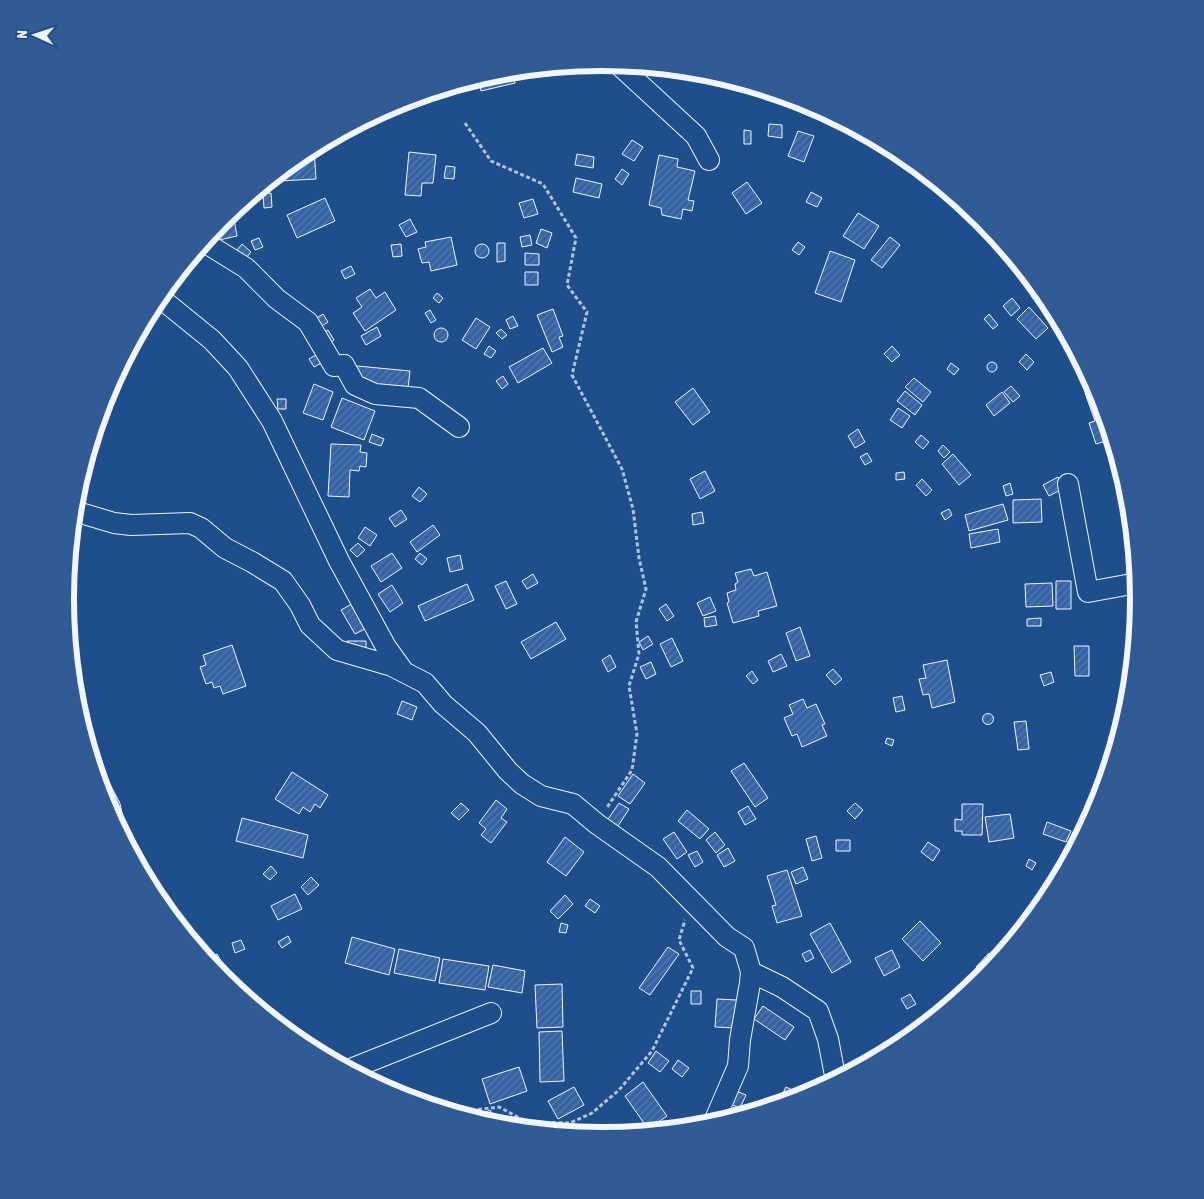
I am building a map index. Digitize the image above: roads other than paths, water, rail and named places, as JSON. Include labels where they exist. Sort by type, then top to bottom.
[{"type":"street","points":[[626,72],[696,136],[709,160]]},
{"type":"street","points":[[210,246],[246,268],[277,300],[308,322],[334,366],[344,365],[355,385],[375,394],[419,398],[459,427]]},
{"type":"street","points":[[166,302],[212,340],[238,368],[272,421],[339,561],[386,647],[404,672]]},
{"type":"street","points":[[1068,484],[1088,592],[1130,584]]},
{"type":"street","points":[[81,514],[114,523],[131,525],[190,524],[201,528],[225,548],[283,581],[300,605],[310,626],[337,650],[392,666],[424,683],[443,704],[477,733],[508,771],[522,784],[541,796],[573,804],[597,824],[658,867],[727,937],[744,948],[751,972],[740,1040],[738,1066],[716,1115]]},
{"type":"street","points":[[751,972],[782,987],[818,1011],[828,1039],[835,1074]]},
{"type":"street","points":[[356,1067],[491,1013]]}]
